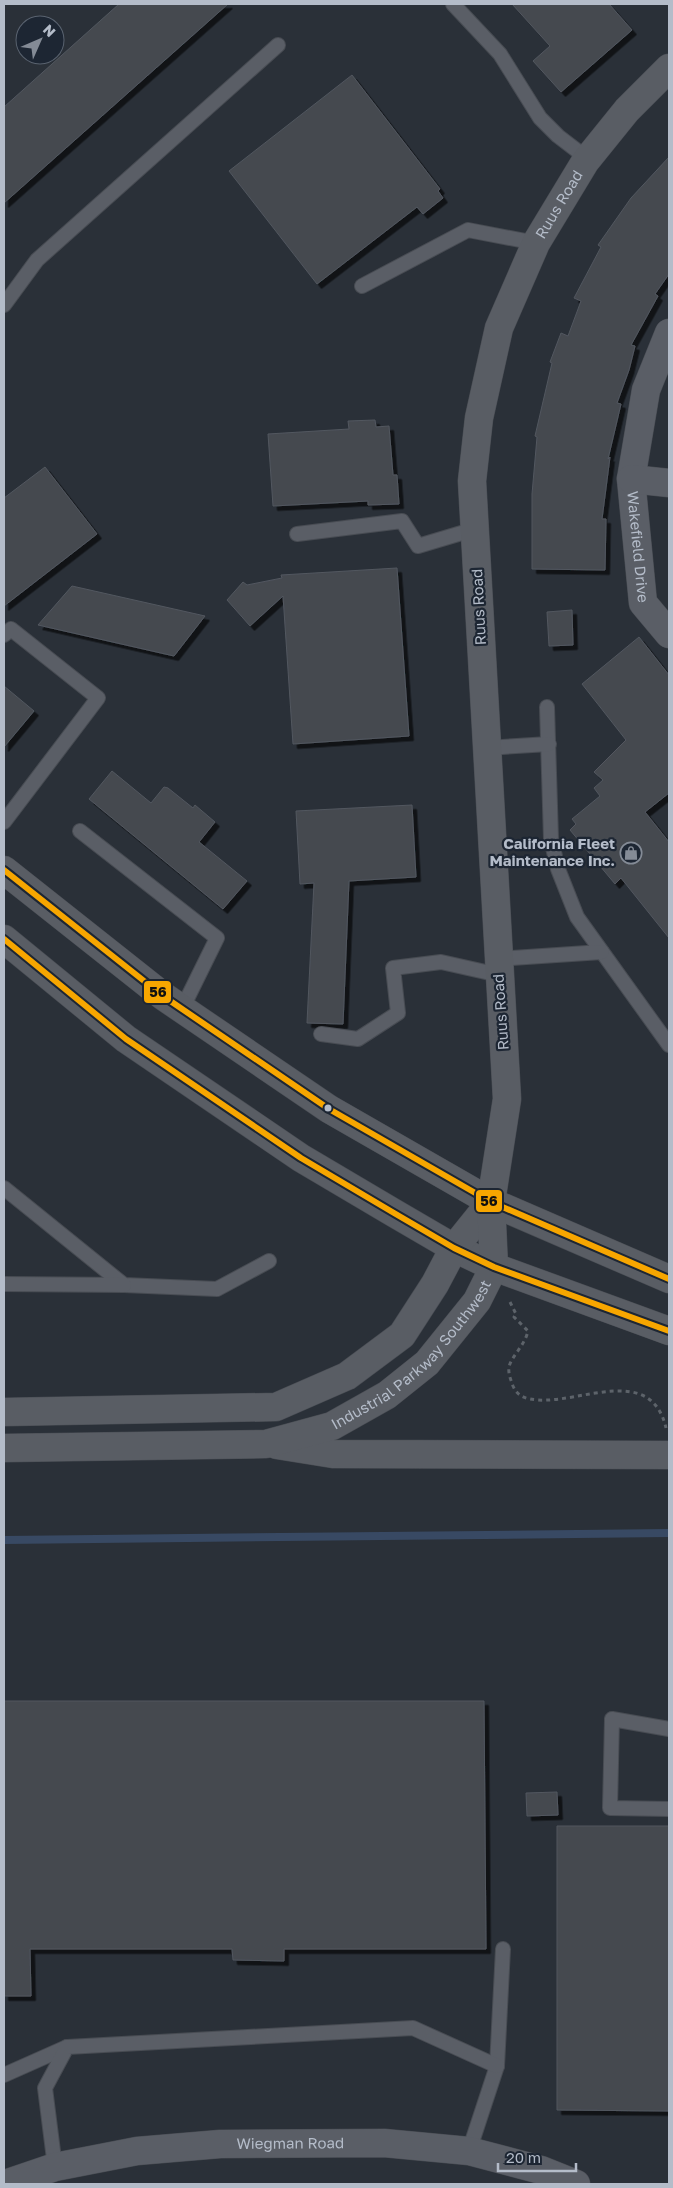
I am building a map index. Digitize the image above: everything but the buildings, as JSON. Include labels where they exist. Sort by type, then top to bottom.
[{"type":"main road","name":"Ruus Road","points":[[491,1202],[507,1099],[474,529],[472,481],[478,418],[499,328],[536,243],[588,159],[627,110],[669,68]]},
{"type":"main road","points":[[4,870],[182,1009],[329,1109],[491,1202],[669,1280]]},
{"type":"main road","points":[[4,939],[126,1039],[301,1158],[454,1248],[494,1268],[669,1331]]},
{"type":"main road","name":"Industrial Parkway Southwest","points":[[4,1412],[276,1407],[347,1376],[402,1335],[435,1284],[454,1248],[491,1202]]},
{"type":"main road","name":"Industrial Parkway Southwest","points":[[4,1448],[266,1444],[332,1426],[387,1395],[427,1362],[476,1300],[494,1268],[491,1202]]},
{"type":"main road","points":[[266,1444],[333,1454],[668,1455]]},
{"type":"street","name":"Wakefield Drive","points":[[669,333],[646,390],[631,479],[643,603],[669,634]]},
{"type":"street","points":[[631,479],[669,483]]},
{"type":"street","name":"Wiegman Road","points":[[5,2184],[55,2167],[137,2151],[220,2144],[384,2143],[469,2151],[541,2170],[576,2184]]},
{"type":"lane","points":[[453,4],[500,54],[540,118],[558,136],[588,159]]},
{"type":"lane","points":[[4,305],[36,260],[278,45]]},
{"type":"lane","points":[[362,286],[468,230],[536,243]]},
{"type":"lane","points":[[297,534],[402,521],[418,546],[474,529]]},
{"type":"lane","points":[[4,635],[11,629],[98,698],[4,822]]},
{"type":"lane","points":[[548,707],[551,839],[558,869],[577,917],[669,1044]]},
{"type":"lane","points":[[486,748],[549,744]]},
{"type":"lane","points":[[80,831],[217,938],[182,1009]]},
{"type":"lane","points":[[322,1034],[358,1039],[398,1013],[394,968],[441,962],[499,967],[602,952]]},
{"type":"lane","points":[[4,1188],[124,1285]]},
{"type":"lane","points":[[4,1284],[124,1285],[217,1289],[269,1261]]},
{"type":"lane","points":[[669,1729],[612,1719],[610,1808],[669,1809]]},
{"type":"lane","points":[[469,2151],[497,2066],[503,1949]]},
{"type":"lane","points":[[4,2075],[67,2047],[413,2028],[497,2066]]},
{"type":"lane","points":[[55,2167],[46,2088],[67,2047]]},
{"type":"path","points":[[494,1268],[516,1314],[514,1317],[528,1331],[526,1341],[509,1366],[510,1379],[516,1391],[525,1399],[554,1401],[608,1391],[634,1391],[646,1396],[656,1404],[663,1415],[668,1455]]},
{"type":"waterway","points":[[4,1540],[669,1533]]},
{"type":"transit line","name":"56","points":[[4,870],[163,996],[329,1109],[491,1202],[669,1279]]},
{"type":"transit line","name":"56","points":[[4,939],[126,1039],[301,1158],[394,1213],[454,1248],[494,1267],[669,1331]]},
{"type":"place","name":"California Fleet Maintenance Inc.","points":[[631,853]]}]
